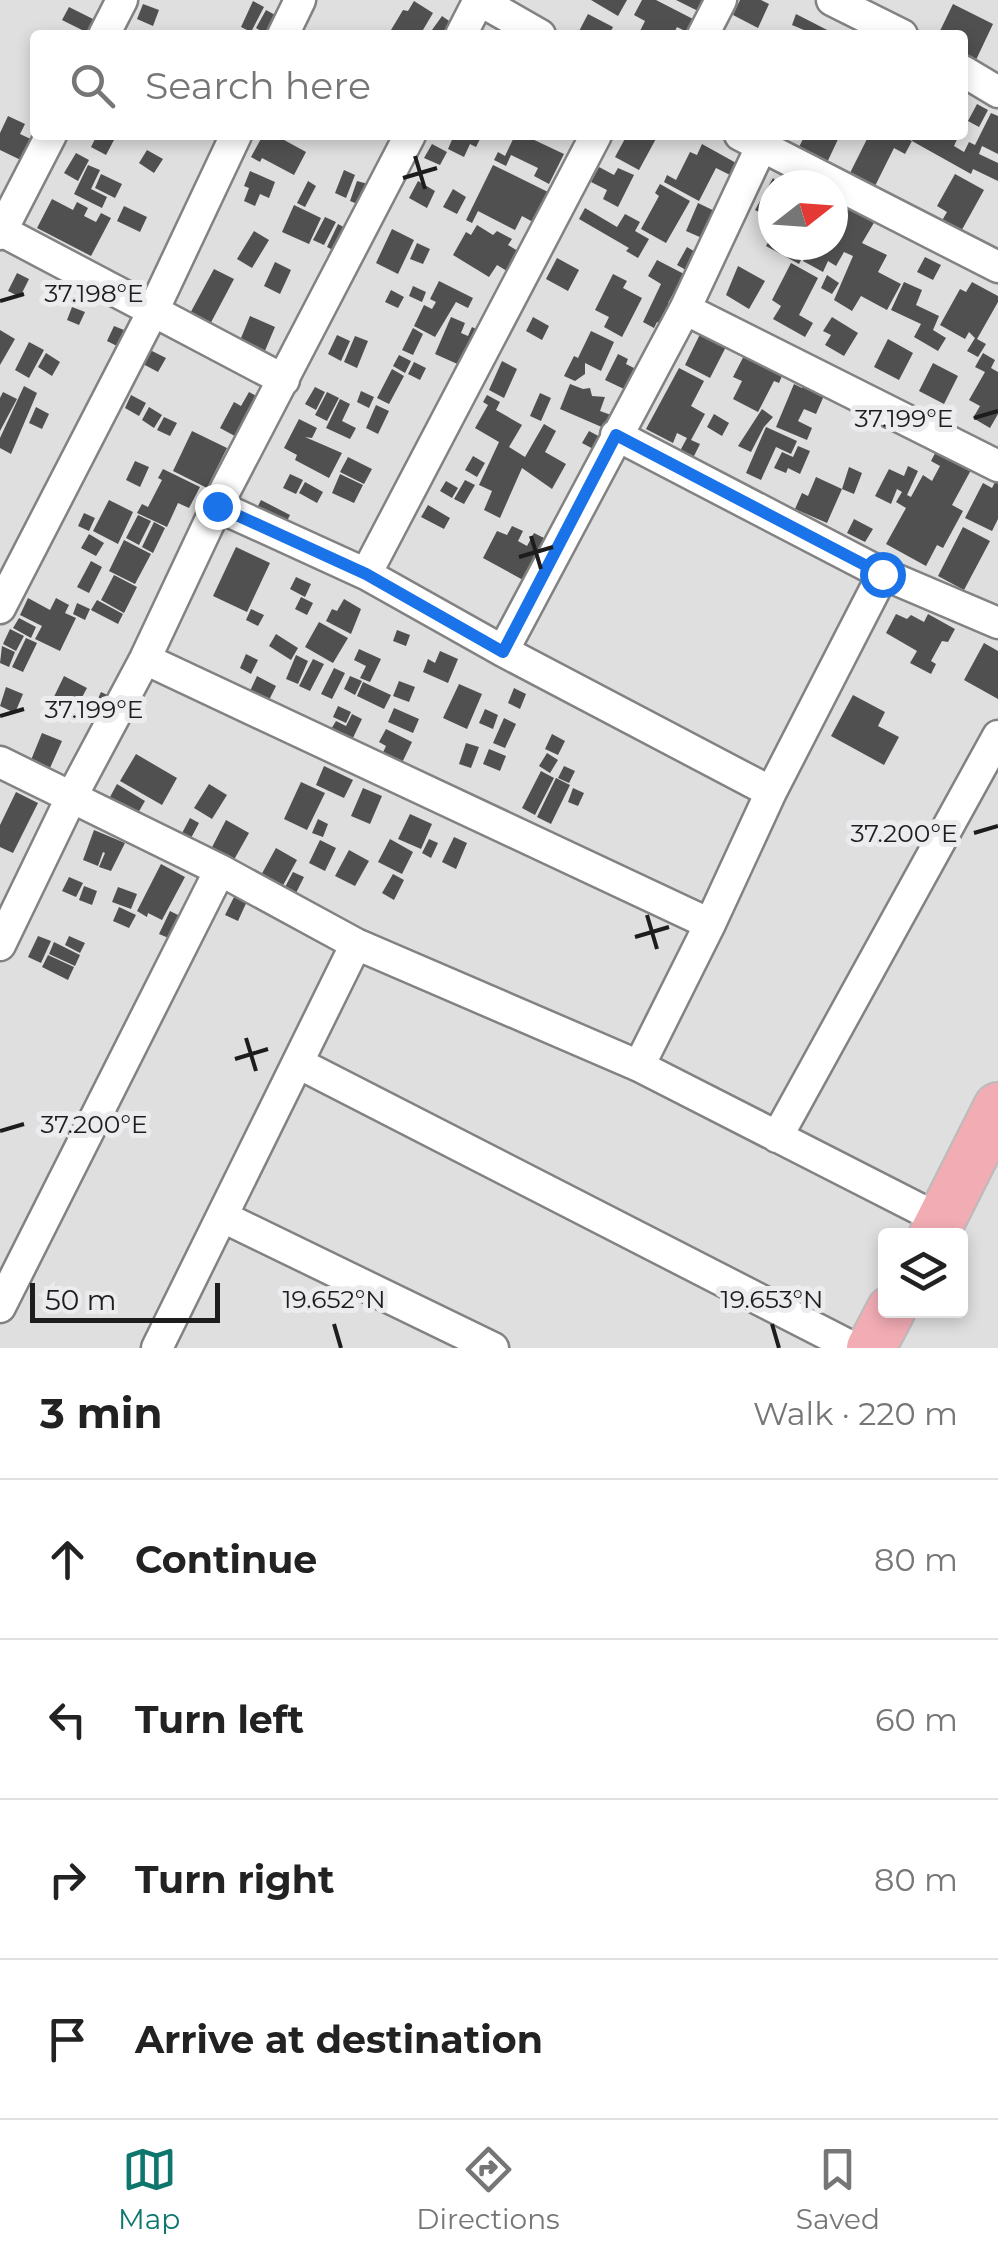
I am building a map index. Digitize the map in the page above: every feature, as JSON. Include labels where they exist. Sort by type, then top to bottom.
[{"type":"main road","points":[[937,1228],[998,1107]]},
{"type":"main road","points":[[871,1348],[888,1318]]},
{"type":"street","points":[[107,30],[122,0]]},
{"type":"street","points":[[286,30],[300,0]]},
{"type":"street","points":[[464,30],[479,0],[531,30]]},
{"type":"street","points":[[706,30],[721,0]]},
{"type":"street","points":[[832,0],[896,20]]},
{"type":"street","points":[[968,74],[998,92]]},
{"type":"street","points":[[49,140],[0,232],[284,380]]},
{"type":"street","points":[[0,608],[152,312],[234,140]]},
{"type":"street","points":[[0,944],[72,796],[146,659],[217,506],[407,140]]},
{"type":"street","points":[[366,574],[593,140]]},
{"type":"street","points":[[503,652],[685,308],[751,140],[998,267]]},
{"type":"street","points":[[685,308],[998,466]]},
{"type":"street","points":[[616,435],[882,574],[998,622]]},
{"type":"street","points":[[217,506],[366,574],[503,652],[771,792]]},
{"type":"street","points":[[639,1066],[882,574]]},
{"type":"street","points":[[146,659],[710,924]]},
{"type":"street","points":[[777,1137],[998,736]]},
{"type":"street","points":[[0,762],[220,870],[356,944],[639,1066],[777,1137],[937,1228]]},
{"type":"street","points":[[0,1307],[220,870]]},
{"type":"street","points":[[157,1348],[356,944]]},
{"type":"street","points":[[298,1063],[854,1348]]},
{"type":"street","points":[[223,1217],[493,1348]]},
{"type":"building","points":[[591,0],[627,0],[618,16]]},
{"type":"building","points":[[642,0],[656,0],[693,19],[688,30],[640,30],[645,21],[634,15]]},
{"type":"building","points":[[676,0],[704,0],[698,11]]},
{"type":"building","points":[[740,0],[769,4],[758,28],[733,15]]},
{"type":"building","points":[[253,1],[264,7],[252,30],[241,27]]},
{"type":"building","points":[[414,1],[433,13],[423,30],[391,30],[403,10],[408,11]]},
{"type":"building","points":[[143,4],[159,10],[153,26],[137,19]]},
{"type":"building","points":[[953,4],[993,24],[975,62],[968,58],[968,30],[940,30]]},
{"type":"building","points":[[69,7],[97,21],[92,30],[82,30],[62,20]]},
{"type":"building","points":[[266,10],[277,16],[268,30],[256,28]]},
{"type":"building","points":[[588,14],[613,27],[612,30],[580,30]]},
{"type":"building","points":[[796,14],[827,30],[804,30],[792,25]]},
{"type":"building","points":[[442,16],[452,23],[447,30],[432,30]]},
{"type":"building","points":[[977,104],[988,110],[979,127],[968,121]]},
{"type":"building","points":[[991,113],[998,116],[998,154],[982,146],[979,154],[998,163],[998,181],[973,169],[971,174],[912,140],[957,140],[954,146],[964,152],[969,142],[975,145]]},
{"type":"building","points":[[8,116],[25,124],[20,134],[37,142],[27,163],[0,150],[0,133]]},
{"type":"building","points":[[94,140],[114,140],[106,155],[91,147]]},
{"type":"building","points":[[260,140],[284,140],[306,152],[294,175],[262,158],[260,162],[251,157]]},
{"type":"building","points":[[452,140],[480,140],[476,147],[470,144],[464,157],[448,149]]},
{"type":"building","points":[[513,140],[534,140],[564,154],[549,184],[534,176],[538,168],[511,155],[506,166],[494,160],[498,152],[505,156]]},
{"type":"building","points":[[624,140],[655,140],[639,170],[615,157]]},
{"type":"building","points":[[802,140],[838,140],[824,169],[795,155]]},
{"type":"building","points":[[866,140],[912,141],[905,154],[894,148],[872,192],[848,180]]},
{"type":"building","points":[[432,144],[447,152],[440,165],[424,158]]},
{"type":"building","points":[[702,144],[738,164],[732,176],[716,168],[699,201],[664,182],[667,175],[676,180],[690,152],[697,155]]},
{"type":"building","points":[[147,150],[163,159],[154,173],[139,163]]},
{"type":"building","points":[[76,153],[89,160],[78,181],[64,173]]},
{"type":"building","points":[[88,165],[100,170],[91,189],[107,197],[102,208],[74,194]]},
{"type":"building","points":[[493,165],[548,192],[533,222],[522,216],[515,230],[478,211],[472,223],[466,220]]},
{"type":"building","points":[[599,167],[614,175],[618,168],[634,175],[618,207],[603,199],[607,190],[591,182]]},
{"type":"building","points":[[344,170],[355,175],[346,198],[335,193]]},
{"type":"building","points":[[250,171],[275,182],[269,198],[260,194],[255,206],[244,201]]},
{"type":"building","points":[[101,174],[122,184],[115,198],[95,188]]},
{"type":"building","points":[[955,174],[984,190],[959,235],[940,224],[947,212],[937,206]]},
{"type":"building","points":[[308,181],[316,186],[305,207],[297,203]]},
{"type":"building","points":[[357,181],[368,184],[360,205],[350,201]]},
{"type":"building","points":[[418,181],[435,191],[427,208],[409,198]]},
{"type":"building","points":[[660,184],[690,201],[666,243],[641,229],[659,196],[655,193]]},
{"type":"building","points":[[453,189],[466,197],[457,214],[443,207]]},
{"type":"building","points":[[52,199],[73,210],[77,202],[88,208],[84,216],[96,222],[101,213],[111,218],[91,256],[37,228]]},
{"type":"building","points":[[698,203],[725,216],[702,238],[686,231]]},
{"type":"building","points":[[294,205],[321,218],[309,244],[282,232]]},
{"type":"building","points":[[124,206],[147,217],[140,232],[117,221]]},
{"type":"building","points":[[848,206],[875,221],[862,243],[887,255],[878,272],[901,284],[887,310],[861,296],[852,311],[834,300],[853,256],[848,254]]},
{"type":"building","points":[[585,208],[617,227],[625,214],[640,222],[635,231],[649,239],[638,258],[626,251],[629,248],[579,219]]},
{"type":"building","points":[[325,217],[336,222],[324,245],[313,240]]},
{"type":"building","points":[[338,224],[349,230],[339,253],[327,247]]},
{"type":"building","points":[[477,225],[493,235],[497,231],[512,239],[508,245],[518,251],[507,271],[497,265],[489,277],[453,255],[466,232],[471,235]]},
{"type":"building","points":[[392,229],[414,240],[398,274],[376,263]]},
{"type":"building","points":[[254,231],[269,240],[252,268],[237,259]]},
{"type":"building","points":[[417,243],[430,249],[423,264],[410,259]]},
{"type":"building","points":[[687,247],[697,253],[686,270],[677,265]]},
{"type":"building","points":[[925,257],[941,265],[933,280],[917,272]]},
{"type":"building","points":[[557,258],[579,270],[568,291],[546,279]]},
{"type":"building","points":[[657,260],[684,274],[668,303],[680,309],[671,328],[657,322],[654,328],[643,322],[661,284],[648,276]]},
{"type":"building","points":[[839,260],[836,266],[828,261],[823,272],[803,261]]},
{"type":"building","points":[[275,262],[291,270],[280,294],[264,286]]},
{"type":"building","points":[[791,263],[818,278],[799,315],[813,323],[805,337],[773,319],[781,306],[772,300]]},
{"type":"building","points":[[738,266],[765,281],[749,309],[726,295]]},
{"type":"building","points":[[214,269],[234,279],[207,330],[187,319]]},
{"type":"building","points":[[17,273],[29,279],[20,297],[8,291]]},
{"type":"building","points":[[613,274],[627,281],[623,288],[642,298],[622,337],[604,327],[609,317],[595,310]]},
{"type":"building","points":[[827,275],[839,283],[832,294],[821,288]]},
{"type":"building","points":[[439,281],[473,298],[468,308],[456,302],[435,337],[414,326],[424,305],[432,309],[436,302],[430,299]]},
{"type":"building","points":[[904,282],[922,290],[916,305],[939,316],[933,330],[946,338],[938,351],[914,337],[921,324],[891,310]]},
{"type":"building","points":[[972,282],[998,296],[977,339],[986,344],[978,357],[967,351],[975,338],[969,332],[965,339],[940,325],[960,289],[966,292]]},
{"type":"building","points":[[413,286],[426,292],[422,302],[409,296]]},
{"type":"building","points":[[391,290],[404,297],[398,308],[385,302]]},
{"type":"building","points":[[72,307],[85,312],[79,325],[67,320]]},
{"type":"building","points":[[250,316],[275,327],[264,353],[239,343]]},
{"type":"building","points":[[451,317],[465,323],[461,333],[468,336],[472,327],[478,330],[462,366],[435,354]]},
{"type":"building","points":[[533,317],[549,326],[542,340],[526,331]]},
{"type":"building","points":[[832,317],[858,333],[844,356],[825,345],[831,335],[823,331]]},
{"type":"building","points":[[114,326],[124,330],[117,346],[107,341]]},
{"type":"building","points":[[704,326],[730,339],[710,378],[685,365]]},
{"type":"building","points":[[413,328],[423,334],[413,355],[402,350]]},
{"type":"building","points":[[0,330],[15,339],[0,365]]},
{"type":"building","points":[[591,331],[614,342],[601,371],[585,363],[585,374],[575,381],[564,376]]},
{"type":"building","points":[[337,335],[350,341],[341,361],[328,354]]},
{"type":"building","points":[[355,336],[368,341],[357,368],[344,362]]},
{"type":"building","points":[[888,339],[913,353],[899,380],[874,367]]},
{"type":"building","points":[[29,342],[44,350],[29,378],[15,370]]},
{"type":"building","points":[[749,346],[780,361],[775,371],[782,376],[779,383],[774,381],[758,412],[733,399],[742,381],[733,377]]},
{"type":"building","points":[[150,350],[166,358],[158,372],[143,364]]},
{"type":"building","points":[[46,353],[60,362],[52,376],[38,367]]},
{"type":"building","points":[[983,353],[995,360],[991,368],[998,372],[998,414],[990,428],[973,418],[980,406],[969,400],[985,372],[975,367]]},
{"type":"building","points":[[618,354],[634,368],[624,389],[605,380]]},
{"type":"building","points":[[399,355],[411,361],[405,373],[393,366]]},
{"type":"building","points":[[502,361],[517,369],[504,398],[489,390]]},
{"type":"building","points":[[414,362],[426,368],[420,380],[408,374]]},
{"type":"building","points":[[933,363],[958,376],[944,404],[919,391]]},
{"type":"building","points":[[679,368],[704,381],[691,406],[705,414],[691,440],[700,444],[693,458],[680,451],[687,438],[677,433],[673,443],[646,429]]},
{"type":"building","points":[[392,369],[404,376],[389,404],[377,398]]},
{"type":"building","points":[[808,375],[829,384],[816,414],[804,409],[798,421],[812,428],[807,440],[776,427],[794,384],[802,388]]},
{"type":"building","points":[[570,384],[590,388],[592,396],[605,397],[600,411],[611,415],[616,403],[619,405],[607,433],[604,428],[560,409]]},
{"type":"building","points":[[24,386],[37,393],[11,454],[0,448],[0,438]]},
{"type":"building","points":[[315,387],[325,392],[316,410],[305,404]]},
{"type":"building","points":[[361,391],[374,397],[369,408],[357,402]]},
{"type":"building","points":[[3,392],[17,399],[0,431],[0,398]]},
{"type":"building","points":[[249,392],[266,401],[244,441],[220,428],[234,402],[241,406]]},
{"type":"building","points":[[327,392],[339,398],[327,421],[315,415]]},
{"type":"building","points":[[540,393],[551,398],[541,421],[530,416]]},
{"type":"building","points":[[131,395],[146,403],[139,416],[125,408]]},
{"type":"building","points":[[487,395],[500,402],[496,410],[522,425],[509,447],[525,457],[544,424],[556,431],[545,452],[566,464],[552,489],[522,468],[500,518],[484,510],[492,491],[479,485],[499,442],[475,428],[488,405],[483,402]]},
{"type":"building","points":[[340,399],[350,404],[342,421],[356,428],[350,439],[326,428]]},
{"type":"building","points":[[376,405],[389,411],[378,434],[366,428]]},
{"type":"building","points":[[36,407],[49,414],[42,429],[29,423]]},
{"type":"building","points":[[149,407],[162,415],[154,428],[142,420]]},
{"type":"building","points":[[762,409],[773,417],[751,452],[738,446]]},
{"type":"building","points":[[714,414],[729,423],[722,436],[707,427]]},
{"type":"building","points":[[164,417],[177,423],[170,436],[157,430]]},
{"type":"building","points":[[299,419],[317,428],[312,438],[305,437],[342,453],[329,478],[295,460],[297,455],[284,448]]},
{"type":"building","points":[[766,427],[797,441],[791,454],[776,447],[761,480],[746,473]]},
{"type":"building","points":[[192,431],[227,448],[207,488],[173,471]]},
{"type":"building","points":[[589,431],[604,439],[597,451],[582,443]]},
{"type":"building","points":[[942,440],[977,459],[952,505],[963,511],[943,548],[937,545],[926,566],[886,544],[906,508],[896,502],[902,492],[897,489],[891,504],[875,496],[889,469],[904,476],[908,466],[918,471],[907,495],[911,497],[923,475],[932,481],[940,466],[931,461]]},
{"type":"building","points":[[798,446],[810,451],[800,474],[788,468],[786,473],[774,468],[782,452],[793,457]]},
{"type":"building","points":[[473,456],[485,463],[477,477],[465,470]]},
{"type":"building","points":[[348,457],[372,469],[364,484],[340,472]]},
{"type":"building","points":[[135,461],[149,467],[140,487],[126,480]]},
{"type":"building","points":[[849,467],[862,473],[854,494],[842,489]]},
{"type":"building","points":[[163,469],[200,487],[189,508],[178,503],[167,527],[137,513],[142,504],[148,507],[162,480],[158,478]]},
{"type":"building","points":[[290,474],[303,480],[296,494],[283,488]]},
{"type":"building","points":[[340,474],[363,485],[354,503],[332,493]]},
{"type":"building","points":[[998,476],[998,519],[992,531],[965,518],[983,483],[992,488]]},
{"type":"building","points":[[816,477],[842,489],[827,523],[795,509],[802,493],[808,496]]},
{"type":"building","points":[[465,480],[475,485],[464,504],[454,499]]},
{"type":"building","points":[[446,481],[458,488],[452,498],[440,491]]},
{"type":"building","points":[[305,482],[323,492],[317,503],[299,493]]},
{"type":"building","points":[[109,500],[133,512],[118,544],[93,531]]},
{"type":"building","points":[[261,500],[290,515],[282,531],[253,516]]},
{"type":"building","points":[[428,505],[450,518],[444,529],[421,517]]},
{"type":"building","points":[[84,513],[95,518],[89,531],[78,526]]},
{"type":"building","points":[[138,515],[151,521],[139,545],[126,538]]},
{"type":"building","points":[[854,519],[873,529],[865,542],[847,533]]},
{"type":"building","points":[[154,522],[165,528],[153,553],[142,547]]},
{"type":"building","points":[[512,526],[523,531],[518,541],[527,546],[534,533],[556,544],[534,586],[483,558],[497,531],[507,535]]},
{"type":"building","points":[[963,527],[990,541],[964,590],[938,576]]},
{"type":"building","points":[[89,534],[104,543],[96,556],[81,548]]},
{"type":"building","points":[[124,540],[151,554],[135,584],[109,571]]},
{"type":"building","points":[[236,547],[270,563],[247,612],[213,596]]},
{"type":"building","points":[[91,561],[102,567],[89,593],[77,587]]},
{"type":"building","points":[[114,575],[137,587],[124,613],[101,600]]},
{"type":"building","points":[[296,577],[311,584],[305,597],[290,589]]},
{"type":"building","points":[[301,597],[313,603],[307,615],[295,609]]},
{"type":"building","points":[[28,598],[50,610],[56,598],[69,605],[65,613],[76,618],[60,651],[35,639],[42,626],[20,615]]},
{"type":"building","points":[[344,599],[361,609],[351,634],[326,621]]},
{"type":"building","points":[[97,600],[123,614],[118,624],[91,610]]},
{"type":"building","points":[[77,603],[90,609],[85,620],[73,614]]},
{"type":"building","points":[[251,609],[264,615],[258,626],[246,620]]},
{"type":"building","points":[[896,614],[907,619],[911,615],[924,622],[928,614],[955,629],[948,642],[942,641],[931,661],[936,664],[931,674],[910,663],[917,651],[886,633]]},
{"type":"building","points":[[19,618],[36,627],[31,638],[13,628]]},
{"type":"building","points":[[319,622],[348,638],[333,663],[305,647]]},
{"type":"building","points":[[10,629],[24,636],[16,651],[3,644]]},
{"type":"building","points":[[397,630],[410,635],[406,646],[393,641]]},
{"type":"building","points":[[276,634],[298,648],[291,660],[269,646]]},
{"type":"building","points":[[26,638],[37,643],[23,672],[12,667]]},
{"type":"building","points":[[984,643],[998,651],[998,699],[964,680]]},
{"type":"building","points":[[2,646],[15,652],[9,667],[0,663]]},
{"type":"building","points":[[359,649],[381,659],[370,682],[360,678],[366,666],[354,660]]},
{"type":"building","points":[[440,651],[458,659],[448,683],[423,672],[428,659],[435,663]]},
{"type":"building","points":[[246,654],[258,660],[251,674],[240,668]]},
{"type":"building","points":[[296,655],[308,661],[298,684],[286,679]]},
{"type":"building","points":[[313,659],[324,664],[310,691],[299,686]]},
{"type":"building","points":[[334,668],[345,673],[332,699],[321,694]]},
{"type":"building","points":[[64,676],[87,688],[80,701],[71,696],[64,709],[51,703]]},
{"type":"building","points":[[257,676],[276,686],[269,700],[250,691]]},
{"type":"building","points":[[350,676],[362,681],[355,695],[344,689]]},
{"type":"building","points":[[399,681],[415,687],[409,702],[393,696]]},
{"type":"building","points":[[363,682],[391,695],[384,709],[357,696]]},
{"type":"building","points":[[459,684],[482,694],[467,729],[443,718]]},
{"type":"building","points":[[6,687],[23,694],[15,713],[0,706]]},
{"type":"building","points":[[514,688],[526,694],[520,709],[508,703]]},
{"type":"building","points":[[101,692],[116,699],[105,724],[90,716]]},
{"type":"building","points":[[853,695],[885,712],[878,726],[899,737],[884,765],[831,736]]},
{"type":"building","points":[[338,706],[351,712],[346,723],[333,717]]},
{"type":"building","points":[[394,708],[419,719],[413,733],[388,722]]},
{"type":"building","points":[[485,709],[498,715],[493,729],[479,723]]},
{"type":"building","points":[[352,714],[362,719],[351,742],[330,731],[336,721],[346,726]]},
{"type":"building","points":[[504,718],[516,724],[505,748],[493,743]]},
{"type":"building","points":[[386,729],[412,742],[399,769],[380,759],[386,746],[379,742]]},
{"type":"building","points":[[42,733],[62,741],[50,768],[31,760]]},
{"type":"building","points":[[552,734],[565,741],[558,755],[545,749]]},
{"type":"building","points":[[466,743],[479,747],[471,768],[459,764]]},
{"type":"building","points":[[489,749],[506,756],[500,771],[483,764]]},
{"type":"building","points":[[547,753],[558,760],[550,773],[539,766]]},
{"type":"building","points":[[136,754],[177,778],[162,805],[120,781]]},
{"type":"building","points":[[324,766],[353,780],[344,798],[316,785]]},
{"type":"building","points":[[564,766],[575,771],[569,783],[558,778]]},
{"type":"building","points":[[541,771],[554,778],[535,815],[522,808]]},
{"type":"building","points":[[556,778],[570,785],[551,824],[537,817]]},
{"type":"building","points":[[301,782],[325,793],[307,830],[284,819]]},
{"type":"building","points":[[117,784],[145,801],[138,813],[110,797]]},
{"type":"building","points":[[209,784],[227,795],[212,819],[194,808]]},
{"type":"building","points":[[363,788],[382,796],[370,824],[351,816]]},
{"type":"building","points":[[573,788],[584,793],[578,806],[568,802]]},
{"type":"building","points":[[16,792],[38,803],[13,853],[0,847],[0,825]]},
{"type":"building","points":[[410,814],[432,824],[421,849],[398,839]]},
{"type":"building","points":[[190,818],[199,823],[190,840],[181,835]]},
{"type":"building","points":[[318,819],[328,824],[323,837],[312,833]]},
{"type":"building","points":[[226,820],[249,833],[231,865],[209,853]]},
{"type":"building","points":[[94,830],[125,843],[111,871],[99,867],[103,852],[98,866],[83,860]]},
{"type":"building","points":[[454,837],[467,843],[456,869],[442,862]]},
{"type":"building","points":[[390,839],[413,852],[402,874],[378,862]]},
{"type":"building","points":[[429,839],[438,843],[431,858],[422,853]]},
{"type":"building","points":[[320,840],[336,848],[325,871],[309,863]]},
{"type":"building","points":[[276,848],[297,860],[281,889],[260,877]]},
{"type":"building","points":[[349,850],[369,861],[355,886],[335,876]]},
{"type":"building","points":[[161,864],[185,877],[162,920],[137,911]]},
{"type":"building","points":[[293,872],[304,877],[296,893],[285,887]]},
{"type":"building","points":[[393,874],[404,880],[394,900],[382,893]]},
{"type":"building","points":[[69,877],[83,883],[76,897],[62,891]]},
{"type":"building","points":[[84,886],[97,891],[92,905],[79,900]]},
{"type":"building","points":[[118,887],[137,894],[131,909],[112,902]]},
{"type":"building","points":[[236,893],[248,899],[238,921],[225,915]]},
{"type":"building","points":[[119,907],[136,915],[129,928],[113,921]]},
{"type":"building","points":[[170,911],[182,917],[171,939],[159,934]]},
{"type":"building","points":[[38,936],[51,941],[41,963],[28,957]]},
{"type":"building","points":[[69,936],[85,943],[80,953],[65,945]]},
{"type":"building","points":[[54,942],[80,955],[75,966],[49,954]]},
{"type":"building","points":[[48,955],[74,967],[68,980],[42,967]]},
{"type":"route","points":[[217,506],[366,574],[503,652],[616,435],[882,574]]}]
